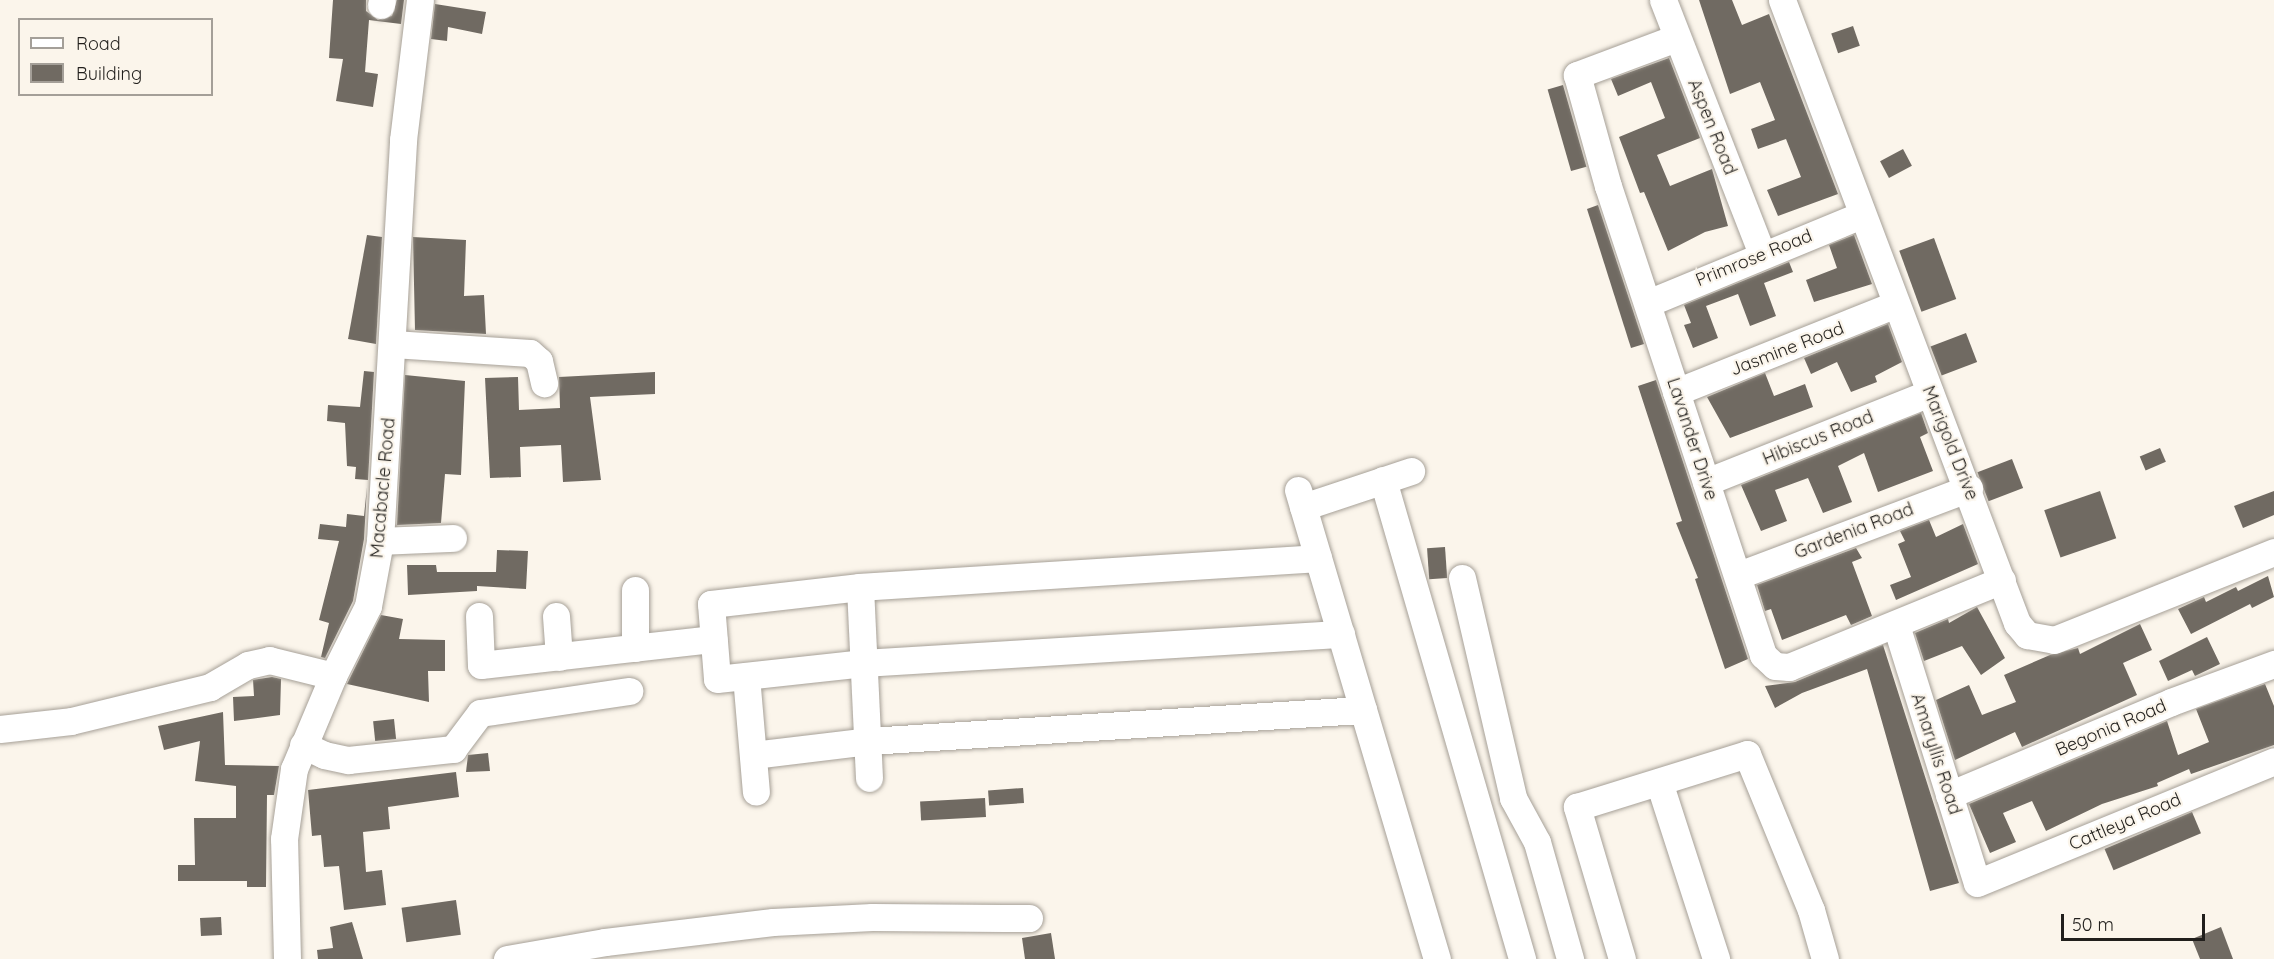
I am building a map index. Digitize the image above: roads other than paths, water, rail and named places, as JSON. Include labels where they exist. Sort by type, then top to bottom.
[{"type":"street","name":"Macabacle Road","points":[[287,959],[284,839],[286,805],[303,745],[333,676],[368,606],[380,542],[403,140],[420,0]]},
{"type":"street","name":"Aspen Road","points":[[1663,0],[1762,254]]},
{"type":"street","name":"Marigold Drive","points":[[1782,0],[1929,393],[1969,488],[2017,623],[2026,635],[2054,640],[2274,552]]},
{"type":"street","name":"Lavander Drive","points":[[1676,38],[1576,75],[1608,186],[1739,575],[1763,655],[1775,666],[1789,666],[1896,625],[2002,580]]},
{"type":"street","name":"Primrose Road","points":[[1648,303],[1861,215]]},
{"type":"street","name":"Jasmine Road","points":[[1677,392],[1896,304]]},
{"type":"street","points":[[393,344],[530,353],[539,361],[544,383]]},
{"type":"street","name":"Hibiscus Road","points":[[1706,482],[1929,393]]},
{"type":"street","points":[[1411,471],[1383,480],[1300,499],[1437,959]]},
{"type":"street","points":[[1383,480],[1522,959]]},
{"type":"street","name":"Gardenia Road","points":[[1739,575],[1969,488]]},
{"type":"street","points":[[380,542],[453,538]]},
{"type":"street","points":[[1318,558],[861,587],[711,604],[717,679],[864,663],[1341,634]]},
{"type":"street","points":[[1462,578],[1513,798],[1537,842],[1570,959]]},
{"type":"street","points":[[861,587],[869,778]]},
{"type":"street","points":[[635,590],[635,648]]},
{"type":"street","points":[[479,616],[481,665],[714,639]]},
{"type":"street","points":[[556,616],[559,657]]},
{"type":"street","name":"Amaryllis Road","points":[[1896,625],[1977,884]]},
{"type":"street","points":[[0,729],[70,721],[210,687],[248,665],[269,660],[333,676]]},
{"type":"street","name":"Begonia Road","points":[[1949,795],[2171,702],[2274,664]]},
{"type":"street","points":[[746,676],[756,792]]},
{"type":"street","points":[[303,745],[324,755],[348,760],[453,748],[480,713],[629,691]]},
{"type":"street","points":[[753,754],[868,741],[1363,710]]},
{"type":"street","points":[[1622,959],[1577,807],[1747,754],[1810,910],[1825,959]]},
{"type":"street","name":"Cattleya Road","points":[[1977,884],[2274,761]]},
{"type":"street","points":[[1659,782],[1716,959]]},
{"type":"street","points":[[507,959],[605,942],[773,922],[893,916],[1029,918]]}]
